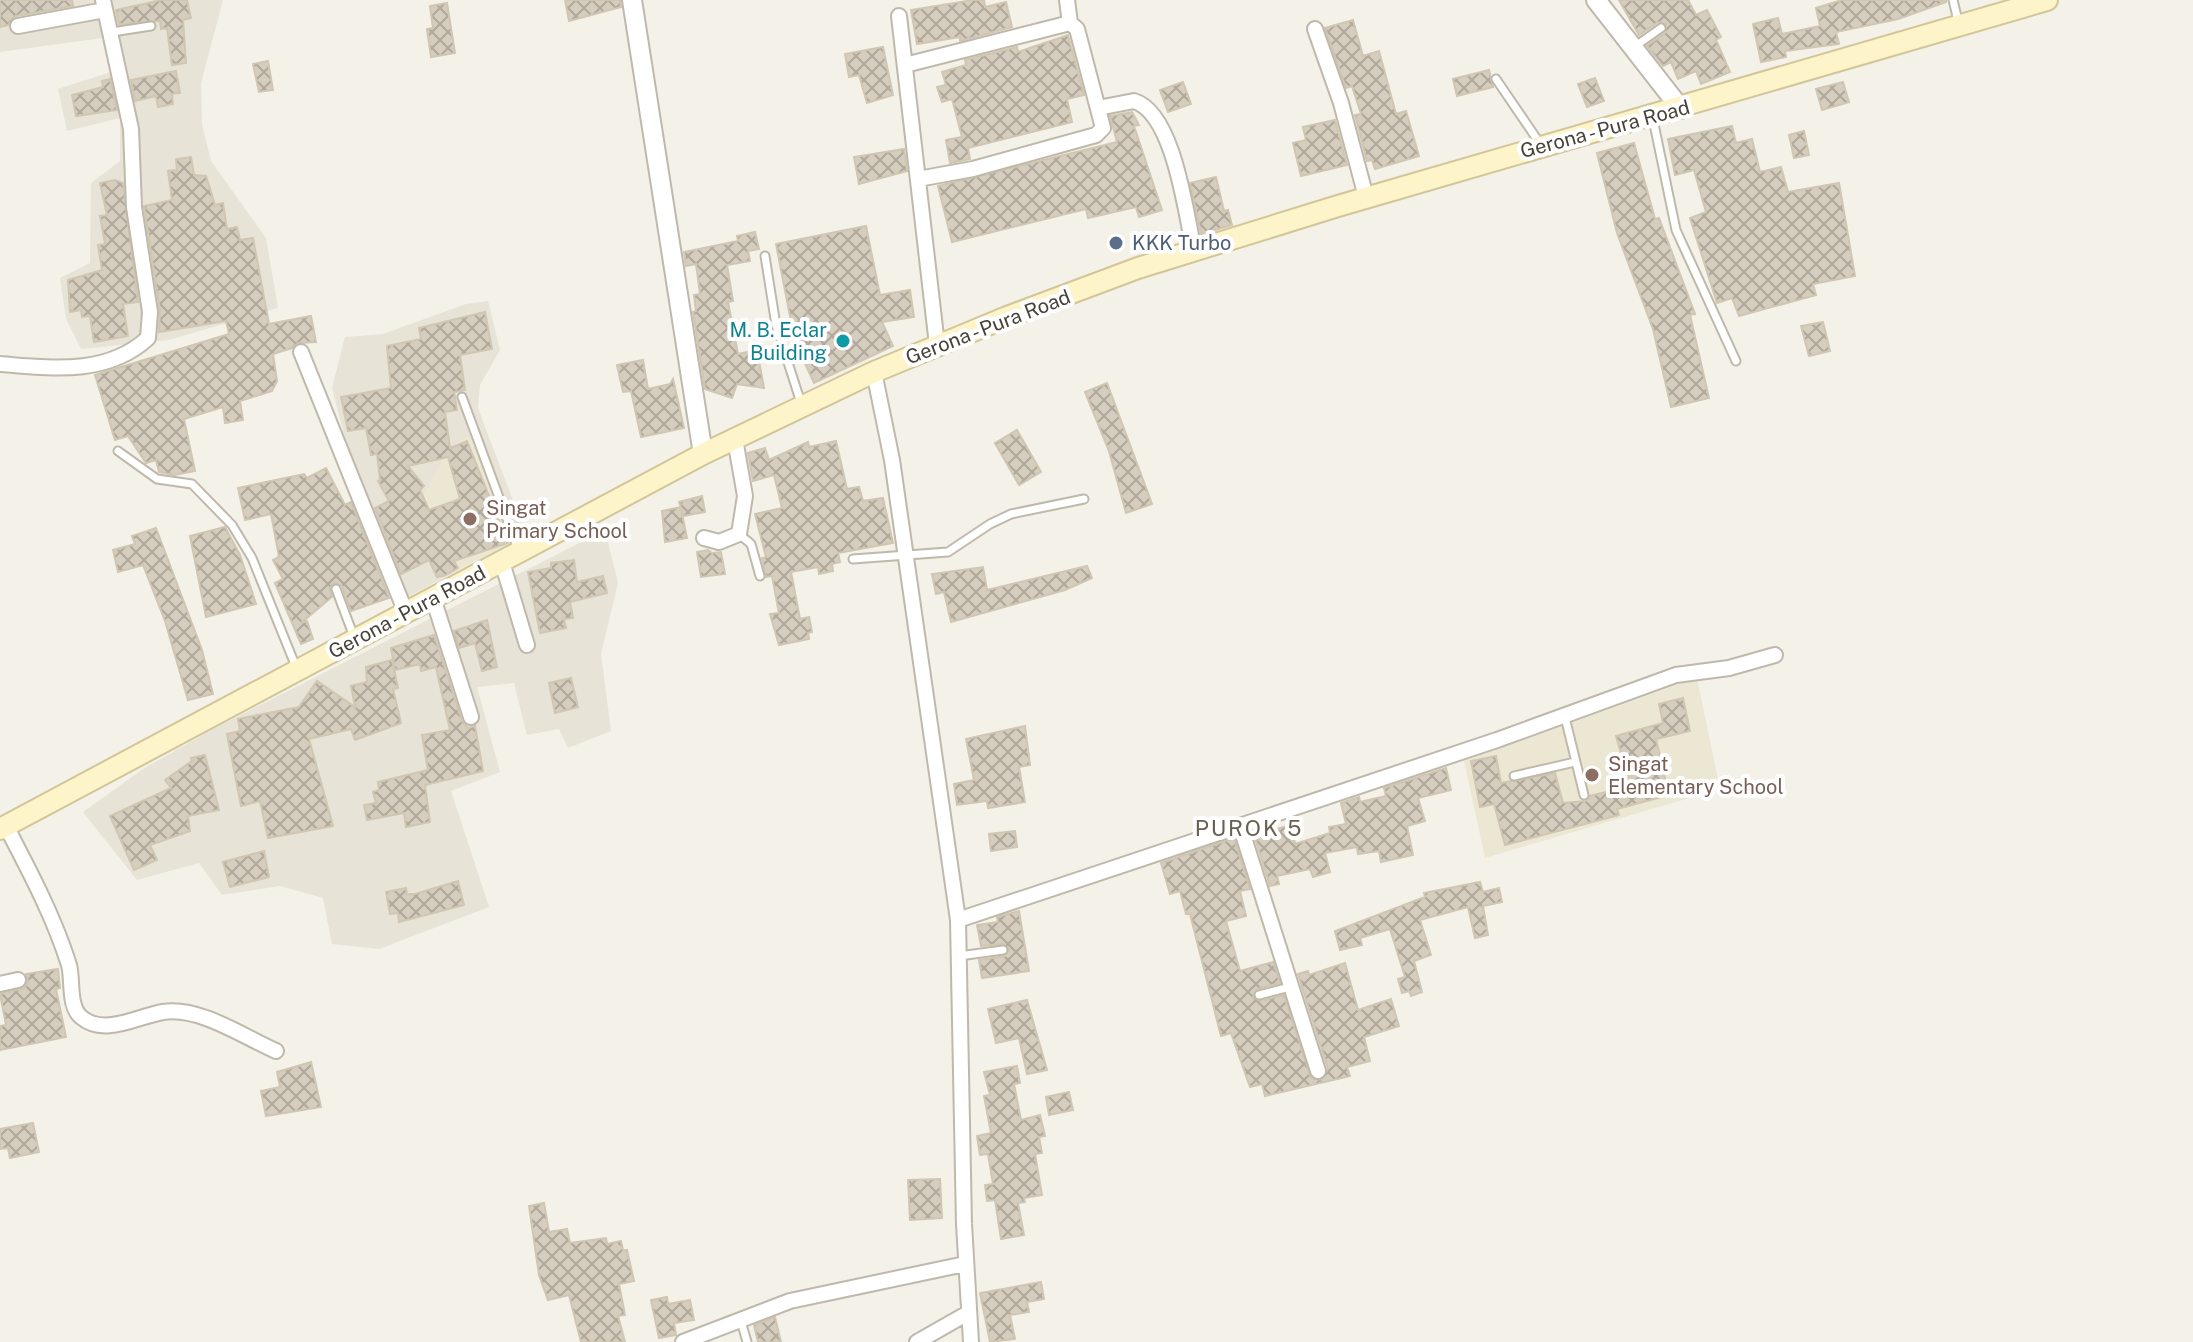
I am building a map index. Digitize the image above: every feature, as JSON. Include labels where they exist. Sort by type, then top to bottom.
[{"type":"main road","name":"Gerona - Pura Road","points":[[3,828],[703,454],[802,405],[937,345],[1138,268],[1366,197],[1681,109],[2047,0]]},
{"type":"street","points":[[632,0],[703,454]]},
{"type":"street","points":[[918,179],[973,169],[1096,135],[1103,128],[1077,29],[1070,23],[1067,0]]},
{"type":"street","points":[[1596,0],[1681,109]]},
{"type":"street","points":[[0,364],[67,370],[126,353],[148,338],[150,312],[134,207],[131,129],[104,5],[18,26]]},
{"type":"street","points":[[899,16],[937,345]]},
{"type":"street","points":[[905,65],[1070,23]]},
{"type":"street","points":[[1315,29],[1341,103],[1366,197]]},
{"type":"street","points":[[1098,108],[1134,101],[1150,111],[1175,164],[1194,251]]},
{"type":"street","points":[[301,352],[406,613]]},
{"type":"street","points":[[874,372],[906,556],[958,920],[965,1264],[971,1342]]},
{"type":"street","points":[[704,538],[719,542],[739,534],[745,496],[735,439]]},
{"type":"street","points":[[510,557],[527,645]]},
{"type":"street","points":[[433,598],[471,717]]},
{"type":"street","points":[[958,920],[1565,717],[1676,675],[1729,668],[1775,655]]},
{"type":"street","points":[[1240,825],[1318,1071]]},
{"type":"street","points":[[3,828],[31,872],[61,944],[80,1017],[92,1022],[120,1025],[163,1012],[185,1011],[276,1051]]},
{"type":"street","points":[[0,984],[18,980]]},
{"type":"street","points":[[683,1342],[740,1318],[841,1288],[965,1264]]},
{"type":"street","points":[[917,1342],[968,1313]]},
{"type":"lane","points":[[1953,0],[1959,26]]},
{"type":"lane","points":[[112,32],[151,26]]},
{"type":"lane","points":[[1634,47],[1661,28]]},
{"type":"lane","points":[[1496,79],[1543,146]]},
{"type":"lane","points":[[1652,117],[1676,230],[1736,361]]},
{"type":"lane","points":[[765,256],[776,325],[802,405]]},
{"type":"lane","points":[[462,397],[510,557]]},
{"type":"lane","points":[[118,451],[157,479],[192,484],[232,525],[252,558],[297,669]]},
{"type":"lane","points":[[853,559],[948,552],[1011,514],[1084,499]]},
{"type":"lane","points":[[739,534],[751,544],[760,576]]},
{"type":"lane","points":[[336,589],[355,639]]},
{"type":"lane","points":[[1565,717],[1584,795]]},
{"type":"lane","points":[[1514,776],[1575,762]]},
{"type":"lane","points":[[959,956],[1003,950]]},
{"type":"lane","points":[[1259,995],[1290,987]]},
{"type":"lane","points":[[740,1318],[747,1342]]},
{"type":"shaded area","points":[[0,0],[223,0],[201,83],[202,125],[211,161],[266,238],[278,308],[169,340],[81,349],[66,319],[60,278],[90,263],[91,183],[120,161],[120,118],[67,131],[58,89],[114,71],[103,38],[0,52]]},
{"type":"shaded area","points":[[488,301],[500,350],[480,385],[478,408],[526,535],[513,542],[471,436],[442,451],[441,464],[424,495],[460,569],[408,597],[348,450],[332,388],[345,337],[383,334],[466,304]]},
{"type":"shaded area","name":"Singat Primary School","points":[[471,436],[513,542],[460,569],[424,494],[441,464],[442,451]]},
{"type":"shaded area","points":[[605,530],[618,583],[601,654],[611,731],[568,748],[559,729],[527,735],[514,683],[477,687],[500,772],[451,791],[489,907],[379,949],[332,944],[323,898],[280,886],[222,895],[199,863],[137,880],[83,812],[143,769],[213,729]]},
{"type":"shaded area","name":"Singat Elementary School","points":[[1697,678],[1720,789],[1485,858],[1464,761]]},
{"type":"building","points":[[0,0],[72,0],[73,6],[16,16],[8,25],[0,27]]},
{"type":"building","points":[[162,0],[187,0],[191,18],[183,20],[186,63],[172,65],[167,28],[161,29],[160,21],[119,24],[116,10]]},
{"type":"building","points":[[565,0],[620,0],[621,7],[569,21]]},
{"type":"building","points":[[984,0],[985,7],[1006,2],[1012,27],[960,41],[960,37],[917,44],[911,10]]},
{"type":"building","points":[[1619,0],[1688,0],[1696,15],[1707,10],[1721,37],[1716,40],[1730,72],[1701,84],[1696,71],[1678,79],[1671,62],[1663,66],[1647,46],[1665,33],[1666,24],[1658,22],[1639,35]]},
{"type":"building","points":[[1842,0],[1946,2],[1898,19],[1836,32],[1839,44],[1785,51],[1786,57],[1761,62],[1753,24],[1778,18],[1782,34],[1820,26],[1816,8]]},
{"type":"building","points":[[447,3],[455,53],[431,57],[427,29],[433,28],[430,6]]},
{"type":"building","points":[[1353,20],[1363,56],[1379,51],[1396,114],[1406,111],[1419,156],[1375,169],[1372,160],[1367,161],[1355,115],[1361,114],[1352,86],[1346,88],[1325,28]]},
{"type":"building","points":[[1068,35],[1084,95],[1067,99],[1072,122],[968,148],[970,159],[950,163],[946,140],[962,137],[952,99],[942,102],[937,87],[946,85],[942,72],[966,65],[965,60],[1017,47],[1018,52]]},
{"type":"building","points":[[883,47],[893,95],[867,103],[859,75],[849,77],[845,54]]},
{"type":"building","points":[[268,61],[273,90],[259,92],[253,64]]},
{"type":"building","points":[[1489,70],[1493,87],[1457,96],[1453,79]]},
{"type":"building","points":[[176,71],[180,93],[172,94],[173,104],[158,107],[156,96],[135,101],[131,80]]},
{"type":"building","points":[[1595,78],[1604,101],[1587,107],[1578,84]]},
{"type":"building","points":[[110,79],[117,110],[76,116],[72,95],[103,87],[102,81]]},
{"type":"building","points":[[1183,82],[1191,104],[1168,112],[1160,90]]},
{"type":"building","points":[[1843,82],[1849,102],[1822,110],[1816,89]]},
{"type":"building","points":[[1132,112],[1139,125],[1134,126],[1162,210],[1139,217],[1136,207],[1088,218],[1086,209],[952,242],[938,186],[1117,142],[1110,116]]},
{"type":"building","points":[[1335,120],[1347,165],[1301,176],[1293,143],[1306,140],[1303,127]]},
{"type":"building","points":[[1732,126],[1736,143],[1752,139],[1760,172],[1781,167],[1788,192],[1839,183],[1855,276],[1813,284],[1816,295],[1739,316],[1732,298],[1717,303],[1690,218],[1706,212],[1694,170],[1675,175],[1668,139]]},
{"type":"building","points":[[1804,131],[1809,155],[1794,158],[1789,135]]},
{"type":"building","points":[[1634,143],[1655,219],[1659,218],[1695,314],[1690,315],[1709,398],[1671,407],[1653,329],[1617,233],[1597,153]]},
{"type":"building","points":[[904,149],[907,171],[859,184],[854,157]]},
{"type":"building","points":[[191,157],[194,175],[206,176],[215,205],[223,203],[227,229],[237,227],[240,240],[253,238],[269,324],[311,316],[316,342],[298,343],[273,354],[277,381],[272,391],[240,401],[243,420],[225,423],[223,407],[184,419],[195,471],[174,475],[159,472],[156,460],[146,463],[128,436],[115,440],[95,375],[229,334],[226,321],[159,332],[160,311],[144,206],[172,200],[168,171],[177,170],[176,159]]},
{"type":"building","points":[[1216,177],[1224,211],[1228,210],[1232,225],[1201,234],[1190,183]]},
{"type":"building","points":[[115,180],[123,183],[138,302],[123,304],[128,336],[94,342],[90,316],[82,317],[81,310],[70,312],[68,280],[102,270],[98,245],[105,244],[100,216],[107,215],[100,183]]},
{"type":"building","points":[[866,226],[880,295],[910,290],[914,317],[882,322],[893,346],[814,383],[795,342],[776,244]]},
{"type":"building","points":[[755,232],[759,249],[748,251],[750,261],[727,265],[733,301],[728,302],[738,354],[757,350],[764,388],[737,384],[732,398],[705,389],[693,312],[696,311],[694,295],[700,294],[696,264],[686,266],[684,252],[738,241],[737,236]]},
{"type":"building","points":[[485,312],[492,349],[460,355],[465,390],[454,392],[457,410],[445,412],[450,448],[467,441],[508,543],[454,561],[458,568],[437,577],[429,560],[401,574],[375,508],[389,501],[378,481],[377,454],[371,455],[366,428],[348,431],[341,397],[391,388],[387,346],[421,339],[419,328]],"holes":[[[448,457],[460,499],[429,510],[420,490],[424,486],[408,466]]]},
{"type":"building","points":[[1823,322],[1830,351],[1809,356],[1801,326]]},
{"type":"building","points":[[643,360],[648,389],[670,384],[673,379],[684,428],[641,437],[631,391],[623,392],[617,365]]},
{"type":"building","points":[[1107,383],[1152,504],[1126,513],[1109,451],[1085,392]]},
{"type":"building","points":[[1017,430],[1041,472],[1019,485],[995,443]]},
{"type":"building","points":[[836,441],[847,489],[859,487],[863,501],[883,498],[893,543],[838,553],[840,562],[832,564],[833,571],[819,574],[818,567],[791,572],[800,619],[809,617],[812,632],[808,633],[809,639],[779,645],[770,614],[779,613],[772,576],[766,577],[762,558],[766,557],[755,514],[782,508],[774,475],[753,481],[748,453],[765,448],[769,460],[808,442],[809,447]]},
{"type":"building","points":[[326,468],[345,505],[351,502],[389,598],[351,611],[342,586],[333,583],[330,589],[332,597],[301,623],[307,621],[313,639],[301,644],[275,583],[283,579],[273,560],[279,557],[271,514],[245,520],[238,488],[304,474],[307,478]]},
{"type":"building","points":[[702,496],[705,512],[683,516],[681,509],[687,538],[665,542],[662,511],[681,507],[679,502]]},
{"type":"building","points":[[225,527],[240,555],[256,604],[206,617],[190,536]]},
{"type":"building","points":[[156,528],[202,650],[213,694],[188,700],[165,621],[143,565],[118,572],[113,550],[135,544],[132,536]]},
{"type":"building","points":[[697,552],[721,552],[725,574],[701,577]]},
{"type":"building","points":[[574,560],[577,582],[603,576],[607,593],[570,602],[573,618],[564,619],[566,628],[540,633],[528,572],[551,568],[551,563]]},
{"type":"building","points":[[1087,566],[1092,578],[1065,590],[951,622],[944,592],[936,594],[932,574],[983,567],[987,590]]},
{"type":"building","points":[[487,620],[497,667],[482,671],[475,643],[459,648],[454,631]]},
{"type":"building","points":[[434,635],[462,721],[468,728],[475,726],[483,771],[425,785],[430,822],[406,827],[404,813],[367,820],[364,805],[376,803],[373,792],[379,790],[378,782],[428,770],[422,735],[450,730],[436,667],[421,671],[420,664],[395,670],[391,648]]},
{"type":"building","points":[[392,660],[398,688],[393,689],[401,723],[355,740],[351,729],[309,739],[333,826],[268,838],[260,801],[241,806],[227,734],[240,731],[238,719],[299,707],[317,681],[355,707],[351,686],[367,682],[366,667]]},
{"type":"building","points":[[571,678],[578,707],[555,713],[549,683]]},
{"type":"building","points":[[1683,698],[1690,731],[1656,739],[1669,795],[1617,809],[1619,815],[1505,845],[1494,804],[1480,807],[1471,761],[1496,756],[1501,783],[1555,773],[1563,803],[1586,801],[1590,796],[1614,790],[1612,783],[1628,778],[1616,736],[1663,723],[1659,704]]},
{"type":"building","points":[[1025,726],[1030,765],[1019,767],[1025,802],[988,808],[987,801],[957,805],[954,784],[974,780],[966,739]]},
{"type":"building","points":[[205,755],[219,810],[188,816],[190,831],[150,845],[157,860],[134,870],[110,816],[171,788],[165,780],[192,761],[191,758]]},
{"type":"building","points":[[1446,768],[1451,790],[1418,798],[1425,821],[1407,826],[1413,855],[1381,862],[1379,851],[1358,854],[1357,847],[1325,853],[1330,872],[1313,877],[1310,869],[1277,876],[1279,884],[1270,886],[1254,835],[1291,825],[1295,844],[1330,833],[1329,827],[1346,824],[1341,803],[1359,797],[1360,802],[1386,796],[1384,788]]},
{"type":"building","points":[[1015,831],[1017,847],[991,851],[989,834]]},
{"type":"building","points":[[1234,838],[1250,889],[1240,891],[1246,916],[1226,921],[1240,971],[1273,962],[1280,983],[1257,989],[1253,997],[1260,1001],[1284,995],[1311,1078],[1322,1080],[1328,1069],[1298,974],[1308,971],[1309,975],[1345,963],[1358,1010],[1391,999],[1399,1026],[1364,1037],[1370,1061],[1347,1067],[1350,1076],[1265,1096],[1262,1084],[1250,1087],[1231,1033],[1221,1036],[1190,914],[1186,914],[1180,891],[1170,894],[1161,863]]},
{"type":"building","points":[[264,851],[269,877],[230,887],[223,862]]},
{"type":"building","points":[[458,881],[464,905],[399,922],[398,913],[390,914],[386,892],[406,888],[407,894],[415,894]]},
{"type":"building","points":[[1480,882],[1483,892],[1499,888],[1502,902],[1483,906],[1488,935],[1475,938],[1468,907],[1420,920],[1431,955],[1414,961],[1422,992],[1411,996],[1409,991],[1402,993],[1398,979],[1405,977],[1390,929],[1360,938],[1362,945],[1340,950],[1335,931],[1425,897],[1424,893]]},
{"type":"building","points":[[1019,911],[1029,971],[982,978],[979,960],[1005,956],[1009,950],[1003,944],[981,946],[977,925],[998,922],[997,917]]},
{"type":"building","points":[[58,969],[60,988],[56,989],[66,1037],[0,1050],[0,1026],[6,1025],[0,994],[24,988],[28,982],[26,974]]},
{"type":"building","points":[[1027,1000],[1047,1070],[1027,1074],[1019,1038],[996,1043],[988,1009]]},
{"type":"building","points":[[311,1062],[321,1107],[266,1116],[261,1091],[280,1087],[277,1072]]},
{"type":"building","points":[[1017,1066],[1020,1083],[1014,1084],[1021,1120],[1040,1115],[1045,1136],[1039,1137],[1042,1153],[1035,1154],[1042,1195],[1024,1198],[1025,1202],[1018,1203],[1024,1235],[1001,1239],[995,1200],[987,1201],[985,1185],[993,1184],[988,1154],[980,1155],[977,1136],[991,1133],[984,1096],[990,1095],[984,1072]]},
{"type":"building","points":[[1069,1092],[1073,1110],[1049,1115],[1046,1097]]},
{"type":"building","points":[[33,1123],[39,1152],[10,1158],[8,1148],[0,1149],[0,1129]]},
{"type":"building","points":[[940,1179],[942,1218],[910,1220],[908,1180]]},
{"type":"building","points":[[544,1203],[549,1232],[567,1229],[570,1243],[606,1238],[607,1244],[621,1241],[623,1250],[627,1250],[634,1281],[619,1284],[625,1315],[618,1316],[625,1342],[581,1342],[569,1295],[548,1300],[539,1275],[529,1206]]},
{"type":"building","points":[[1041,1282],[1044,1299],[1027,1302],[1029,1312],[1010,1315],[1015,1339],[990,1342],[980,1293]]},
{"type":"building","points":[[667,1297],[668,1304],[690,1300],[694,1320],[674,1323],[676,1335],[659,1338],[651,1300]]},
{"type":"building","points":[[775,1317],[781,1342],[758,1342],[754,1325]]},
{"type":"place","name":"KKK Turbo","points":[[1116,243]]},
{"type":"place","name":"M. B. Eclar Building","points":[[843,341]]},
{"type":"place","name":"Singat Primary School","points":[[470,519]]},
{"type":"place","name":"Singat Elementary School","points":[[1592,775]]},
{"type":"district","name":"PUROK 5","points":[[1249,828]]}]
